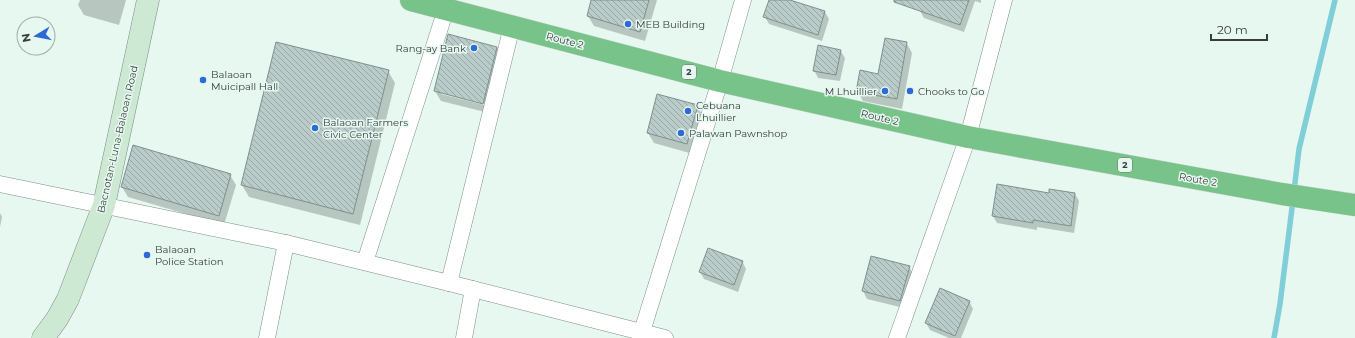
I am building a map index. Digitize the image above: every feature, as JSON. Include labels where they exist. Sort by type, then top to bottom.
[{"type":"highway","name":"Route 2","points":[[411,0],[720,81],[968,137],[1282,194],[1355,205]]},
{"type":"main road","name":"Bacnotan-Luna-Balaoan Road","points":[[43,338],[57,319],[68,299],[104,205],[148,0]]},
{"type":"street","points":[[641,335],[720,81],[742,0]]},
{"type":"street","points":[[897,338],[968,137],[1004,0]]},
{"type":"street","points":[[365,262],[446,9]]},
{"type":"street","points":[[449,283],[512,26]]},
{"type":"street","points":[[0,184],[286,243],[473,289],[641,335],[665,338]]},
{"type":"street","points":[[267,338],[286,243]]},
{"type":"street","points":[[464,338],[473,289]]},
{"type":"building","name":"MEB Building","points":[[591,0],[649,0],[640,32],[587,16]]},
{"type":"building","points":[[769,0],[790,0],[825,11],[818,35],[763,17]]},
{"type":"building","points":[[894,0],[969,0],[960,25],[894,2]]},
{"type":"building","points":[[448,34],[497,47],[483,104],[434,91]]},
{"type":"building","points":[[885,38],[907,42],[897,99],[856,92],[860,70],[878,74]]},
{"type":"building","name":"Balaoan Farmers Civic Center","points":[[276,42],[389,70],[353,214],[241,185]]},
{"type":"building","points":[[818,45],[841,50],[836,75],[813,71]]},
{"type":"building","points":[[657,94],[698,105],[687,144],[647,133]]},
{"type":"building","points":[[133,145],[231,174],[219,216],[121,187]]},
{"type":"building","points":[[997,184],[1049,193],[1049,189],[1075,193],[1071,226],[1033,220],[1033,223],[992,216]]},
{"type":"building","points":[[708,248],[743,261],[734,285],[699,272]]},
{"type":"building","points":[[871,256],[910,266],[900,301],[862,291]]},
{"type":"building","points":[[940,288],[970,301],[955,336],[925,323]]},
{"type":"waterway","points":[[1294,191],[1299,149],[1335,0]]},
{"type":"waterway","points":[[1274,338],[1280,304],[1293,200]]},
{"type":"place","name":"MEB Building","points":[[628,24]]},
{"type":"place","name":"Rang-ay Bank","points":[[474,48]]},
{"type":"place","name":"Balaoan Muicipall Hall","points":[[203,80]]},
{"type":"place","name":"M Lhuillier","points":[[885,91]]},
{"type":"place","name":"Chooks to Go","points":[[910,91]]},
{"type":"place","name":"Cebuana Lhuillier","points":[[688,111]]},
{"type":"place","name":"Balaoan Farmers Civic Center","points":[[315,128]]},
{"type":"place","name":"Palawan Pawnshop","points":[[681,133]]},
{"type":"place","name":"Balaoan Police Station","points":[[147,255]]}]
